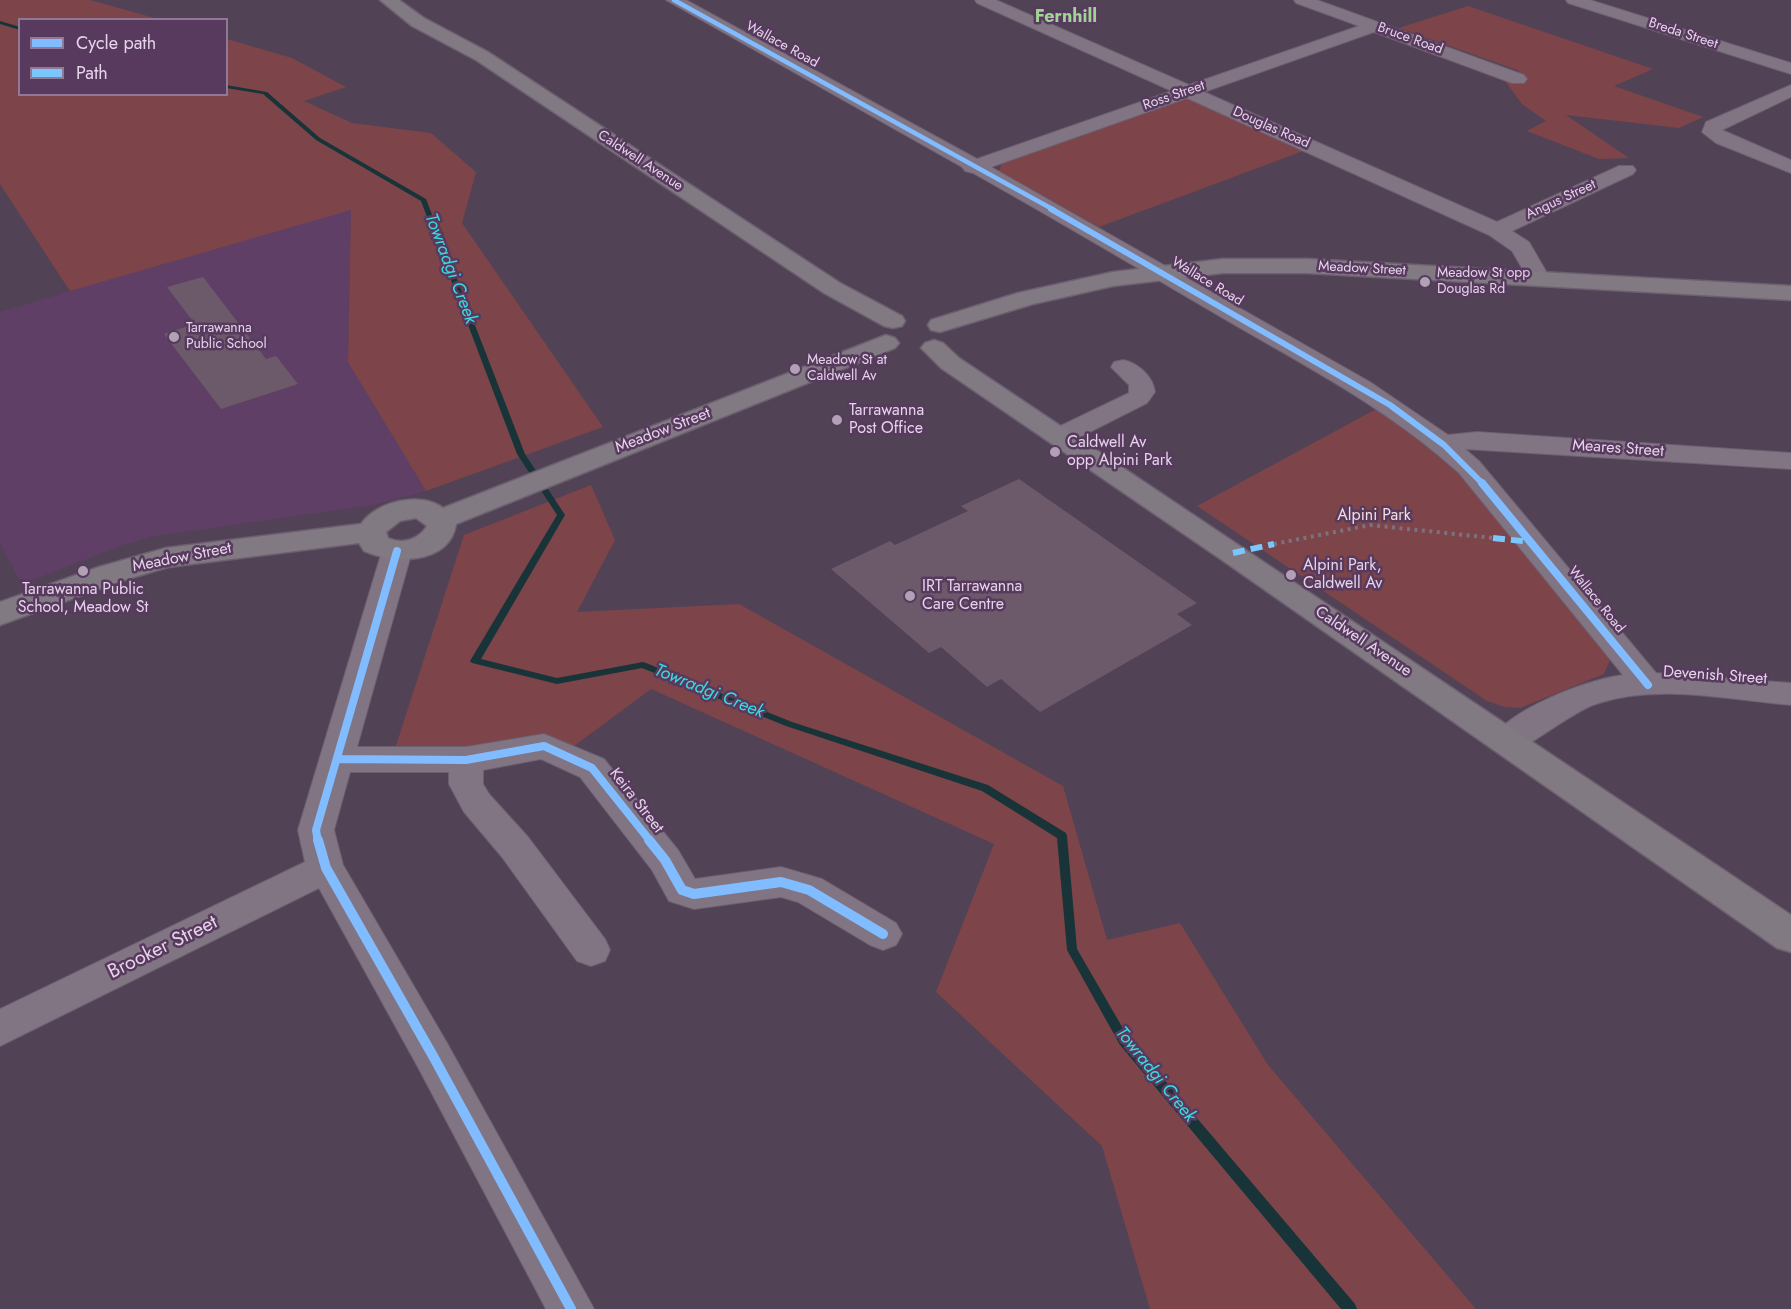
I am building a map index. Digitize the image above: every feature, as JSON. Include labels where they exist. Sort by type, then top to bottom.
[{"type":"main road","name":"Caldwell Avenue","points":[[388,0],[418,22],[482,56],[847,297],[890,332],[904,351],[919,351],[937,336],[950,363],[1061,436],[1791,936]]},
{"type":"main road","name":"Meadow Street","points":[[937,336],[1027,298],[1113,279],[1223,266],[1307,266],[1789,295]]},
{"type":"main road","points":[[890,332],[916,318],[937,336]]},
{"type":"main road","name":"Meadow Street","points":[[0,614],[110,574],[166,558],[384,542],[414,549],[433,540],[442,526],[440,520],[584,462],[890,332]]},
{"type":"main road","points":[[384,542],[382,518],[404,510],[427,510],[440,520]]},
{"type":"street","name":"Wallace Road","points":[[674,0],[1165,272],[1396,409],[1444,443],[1469,467],[1648,685]]},
{"type":"street","name":"Douglas Road","points":[[983,0],[1497,230],[1521,247],[1540,280]]},
{"type":"street","name":"Bruce Road","points":[[1302,0],[1518,79]]},
{"type":"street","name":"Breda Street","points":[[1574,0],[1791,69]]},
{"type":"street","name":"Ross Street","points":[[972,167],[1376,26]]},
{"type":"street","points":[[1791,90],[1713,126],[1712,132],[1723,139],[1791,167]]},
{"type":"street","name":"Angus Street","points":[[1497,230],[1626,170]]},
{"type":"street","points":[[1061,436],[1138,398],[1142,392],[1141,383],[1123,367]]},
{"type":"street","name":"Meares Street","points":[[1444,443],[1476,440],[1791,461]]},
{"type":"street","points":[[384,542],[337,759],[316,830],[319,850],[326,868],[571,1309]]},
{"type":"street","name":"Devenish Street","points":[[1507,741],[1560,707],[1584,695],[1609,689],[1648,685],[1791,694]]},
{"type":"street","name":"Keira Street","points":[[337,759],[466,760],[544,746],[592,768],[665,860],[682,890],[694,894],[781,882],[809,890],[883,934]]},
{"type":"street","points":[[466,760],[466,784],[477,803],[515,848],[591,950]]},
{"type":"street","name":"Brooker Street","points":[[0,1028],[326,868]]},
{"type":"path","points":[[1274,544],[1370,525],[1493,538]]},
{"type":"shaded area","name":"Tarrawanna Public School","points":[[0,78],[18,92],[18,96],[26,96],[351,210],[348,362],[426,491],[373,505],[155,536],[123,545],[33,580],[19,579],[0,543],[0,312],[70,291],[0,184]]},
{"type":"green space","points":[[0,0],[90,0],[154,18],[18,18],[18,96],[228,96],[228,39],[292,58],[346,87],[304,101],[352,123],[431,133],[476,172],[462,223],[603,427],[426,491],[348,362],[351,210],[70,291],[0,184]]},
{"type":"green space","points":[[1468,6],[1653,69],[1614,86],[1703,117],[1679,128],[1566,115],[1629,158],[1599,159],[1527,131],[1546,121],[1522,104],[1505,81],[1518,79],[1521,73],[1399,28]]},
{"type":"green space","points":[[1189,97],[1306,150],[1099,227],[999,171],[1003,160]]},
{"type":"green space","name":"Alpini Park","points":[[1378,408],[1421,437],[1469,480],[1609,652],[1609,662],[1604,674],[1520,708],[1505,707],[1487,701],[1197,506]]},
{"type":"green space","points":[[591,485],[615,540],[577,612],[739,604],[1063,786],[1107,940],[1180,923],[1268,1065],[1476,1309],[1150,1309],[1102,1146],[936,992],[994,844],[651,689],[570,749],[392,758],[464,535]]},
{"type":"building","points":[[203,277],[266,359],[276,356],[298,384],[221,409],[164,334],[195,324],[167,287]]},
{"type":"building","name":"IRT Tarrawanna Care Centre","points":[[1019,479],[1197,603],[1177,614],[1192,625],[1040,712],[1001,679],[987,687],[941,647],[929,653],[831,569],[890,541],[895,545],[968,511],[961,506]]},
{"type":"waterway","name":"Towradgi Creek","points":[[0,22],[18,28]]},
{"type":"waterway","name":"Towradgi Creek","points":[[228,86],[265,93],[318,139],[424,200],[521,454],[561,515],[475,661],[557,681],[643,665],[789,724],[985,788],[1062,836],[1072,950],[1124,1041],[1350,1309]]},
{"type":"marked path","points":[[1493,538],[1531,542]]},
{"type":"marked path","points":[[1233,553],[1274,544]]},
{"type":"cycle path","points":[[674,0],[1103,238],[1361,387],[1418,424],[1469,467],[1648,685]]},
{"type":"cycle path","points":[[397,551],[316,830],[319,850],[326,868],[433,1056],[571,1309]]},
{"type":"cycle path","points":[[337,759],[466,760],[544,746],[592,768],[665,860],[682,890],[694,894],[781,882],[809,890],[883,934]]},
{"type":"place","name":"Meadow St opp Douglas Rd","points":[[1425,282]]},
{"type":"place","name":"Tarrawanna Public School","points":[[174,337]]},
{"type":"place","name":"Meadow St at Caldwell Av","points":[[795,369]]},
{"type":"place","name":"Tarrawanna Post Office","points":[[837,420]]},
{"type":"place","name":"Caldwell Av opp Alpini Park","points":[[1055,452]]},
{"type":"place","name":"Tarrawanna Public School, Meadow St","points":[[83,571]]},
{"type":"place","name":"Alpini Park, Caldwell Av","points":[[1291,575]]},
{"type":"place","name":"IRT Tarrawanna Care Centre","points":[[910,596]]},
{"type":"district","name":"Fernhill","points":[[1066,18]]}]
